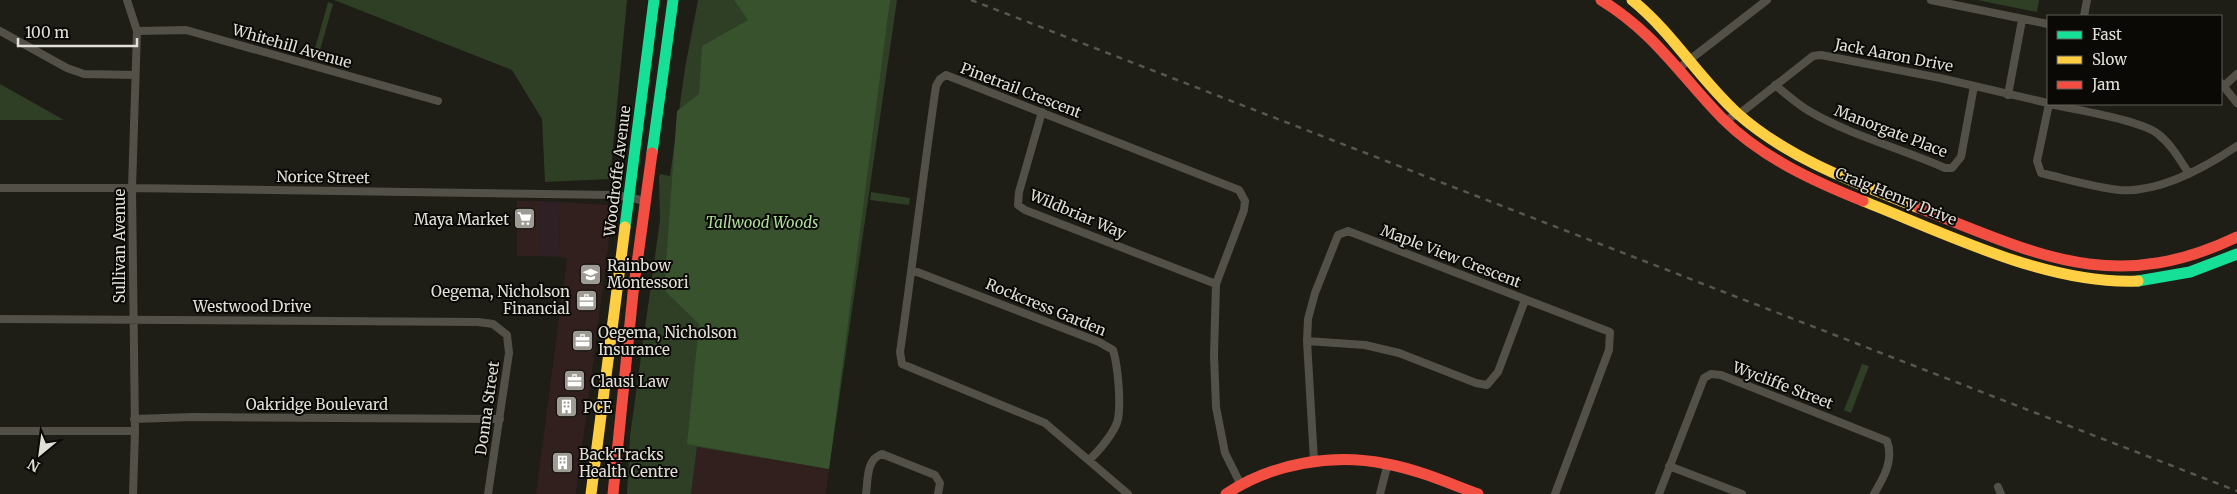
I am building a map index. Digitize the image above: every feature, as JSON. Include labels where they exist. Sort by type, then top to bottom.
[{"type":"street","name":"Sullivan Avenue","points":[[127,0],[137,31],[132,188],[132,318],[135,431],[133,494]]},
{"type":"street","name":"Woodroffe Avenue","points":[[591,494],[654,0]]},
{"type":"street","name":"Woodroffe Avenue","points":[[613,494],[633,293],[673,0]]},
{"type":"street","name":"Craig Henry Drive","points":[[1601,0],[1617,8],[1650,36],[1724,121],[1749,142],[1786,166],[1852,196],[1981,247],[2059,274],[2105,282],[2128,282],[2202,269],[2237,254]]},
{"type":"street","name":"Craig Henry Drive","points":[[1632,0],[1646,10],[1713,88],[1753,127],[1780,145],[1857,183],[2051,257],[2103,265],[2137,266],[2172,262],[2213,249],[2237,237]]},
{"type":"street","points":[[1931,0],[2047,24]]},
{"type":"street","points":[[2084,15],[2087,0]]},
{"type":"street","points":[[1679,68],[1762,1]]},
{"type":"street","points":[[2008,95],[2022,20]]},
{"type":"street","name":"Whitehill Avenue","points":[[137,31],[186,30],[438,100]]},
{"type":"street","points":[[0,31],[67,68],[84,74],[135,75]]},
{"type":"street","name":"Jack Aaron Drive","points":[[1724,121],[1738,114],[1813,56],[1821,55],[1974,86],[2047,104]]},
{"type":"street","points":[[2237,74],[2222,85],[2237,103]]},
{"type":"street","name":"Pinetrail Crescent","points":[[1128,494],[1045,423],[902,364],[900,352],[912,270],[918,203],[936,86],[940,79],[946,75],[1239,190],[1245,201],[1244,210],[1216,284],[1214,355],[1216,407],[1225,453],[1240,483]]},
{"type":"street","name":"Manorgate Place","points":[[1775,85],[1807,110],[1836,125],[1945,168],[1952,168],[1961,157],[1974,86]]},
{"type":"street","points":[[2049,105],[2037,161],[2041,173],[2121,190],[2159,185],[2212,164],[2237,146]]},
{"type":"street","name":"Jack Aaron Drive","points":[[2054,105],[2139,124],[2157,133],[2173,148],[2189,174]]},
{"type":"street","name":"Wildbriar Way","points":[[1042,112],[1019,192],[1018,205],[1025,210],[1216,284]]},
{"type":"street","name":"Norice Street","points":[[0,188],[616,195],[646,200]]},
{"type":"street","name":"Maple View Crescent","points":[[1314,460],[1307,341],[1308,319],[1315,293],[1338,236],[1348,231],[1610,332],[1609,350],[1555,494]]},
{"type":"street","name":"Rockcress Garden","points":[[912,270],[1099,342],[1113,350],[1117,363],[1118,421],[1109,436],[1089,460]]},
{"type":"street","points":[[1307,341],[1365,345],[1399,352],[1487,385],[1498,372],[1525,300]]},
{"type":"street","name":"Westwood Drive","points":[[0,319],[132,318],[478,322],[493,324],[501,329]]},
{"type":"street","name":"Donna Street","points":[[488,494],[509,353],[507,335],[501,329]]},
{"type":"street","name":"Wycliffe Street","points":[[1659,494],[1704,378],[1711,374],[1721,376],[1886,441],[1890,449],[1890,459],[1874,494]]},
{"type":"street","name":"Oakridge Boulevard","points":[[134,418],[500,419]]},
{"type":"street","points":[[0,431],[135,431]]},
{"type":"street","points":[[866,494],[870,464],[873,459],[882,454],[935,475],[940,483],[938,494]]},
{"type":"street","points":[[1226,494],[1240,483],[1266,472],[1314,460],[1340,458],[1366,459],[1416,470],[1478,494]]},
{"type":"street","points":[[1380,494],[1388,463]]},
{"type":"street","points":[[1669,466],[1742,494]]},
{"type":"shaded area","points":[[517,201],[540,201],[539,256],[517,256]]},
{"type":"shaded area","points":[[540,201],[560,202],[559,257],[539,256]]},
{"type":"shaded area","points":[[560,202],[609,205],[613,209],[576,494],[536,494],[567,258],[559,257]]},
{"type":"shaded area","points":[[697,447],[829,469],[826,494],[691,494]]},
{"type":"green space","points":[[334,0],[627,0],[610,179],[545,182],[542,119],[512,70]]},
{"type":"green space","name":"Tallwood Woods","points":[[698,0],[897,0],[829,469],[697,447],[691,494],[627,494],[630,436],[660,220],[659,178],[660,174],[670,176],[685,68]]},
{"type":"green space","name":"Tallwood Woods","points":[[734,0],[890,0],[829,469],[687,444],[699,324],[664,290],[677,111],[699,94],[702,46],[748,20]]},
{"type":"green space","points":[[1977,0],[2039,0],[2037,12]]},
{"type":"green space","points":[[328,2],[333,4],[319,54],[314,52]]},
{"type":"green space","points":[[0,84],[64,120],[0,120]]},
{"type":"green space","points":[[871,192],[910,198],[909,205],[870,200]]},
{"type":"green space","points":[[1862,364],[1869,366],[1851,413],[1844,410]]},
{"type":"railway","points":[[971,0],[2237,491]]},
{"type":"traffic: fast","points":[[625,227],[654,0]]},
{"type":"traffic: fast","points":[[652,153],[673,0]]},
{"type":"traffic: fast","points":[[2138,281],[2190,272],[2237,254]]},
{"type":"traffic: slow","points":[[1632,0],[1673,41],[1724,100],[1758,130],[1801,157],[1847,179],[1919,208]]},
{"type":"traffic: slow","points":[[1863,201],[1963,242],[2033,266],[2068,275],[2104,280],[2138,281]]},
{"type":"traffic: slow","points":[[591,494],[625,227]]},
{"type":"traffic: jam","points":[[1601,0],[1637,26],[1738,133],[1788,167],[1863,201]]},
{"type":"traffic: jam","points":[[613,494],[633,293],[652,153]]},
{"type":"traffic: jam","points":[[1919,208],[2039,253],[2076,262],[2113,266],[2152,264],[2193,255],[2237,237]]},
{"type":"traffic: jam","points":[[1226,494],[1244,483],[1283,468],[1324,460],[1366,461],[1387,464],[1433,477],[1478,494]]},
{"type":"place","name":"Maya Market","points":[[525,219]]},
{"type":"place","name":"Rainbow Montessori","points":[[591,274]]},
{"type":"place","name":"Oegema, Nicholson Financial","points":[[586,300]]},
{"type":"place","name":"Oegema, Nicholson Insurance","points":[[582,341]]},
{"type":"place","name":"Clausi Law","points":[[575,381]]},
{"type":"place","name":"PCE","points":[[567,407]]},
{"type":"place","name":"BackTracks Health Centre","points":[[563,463]]}]
